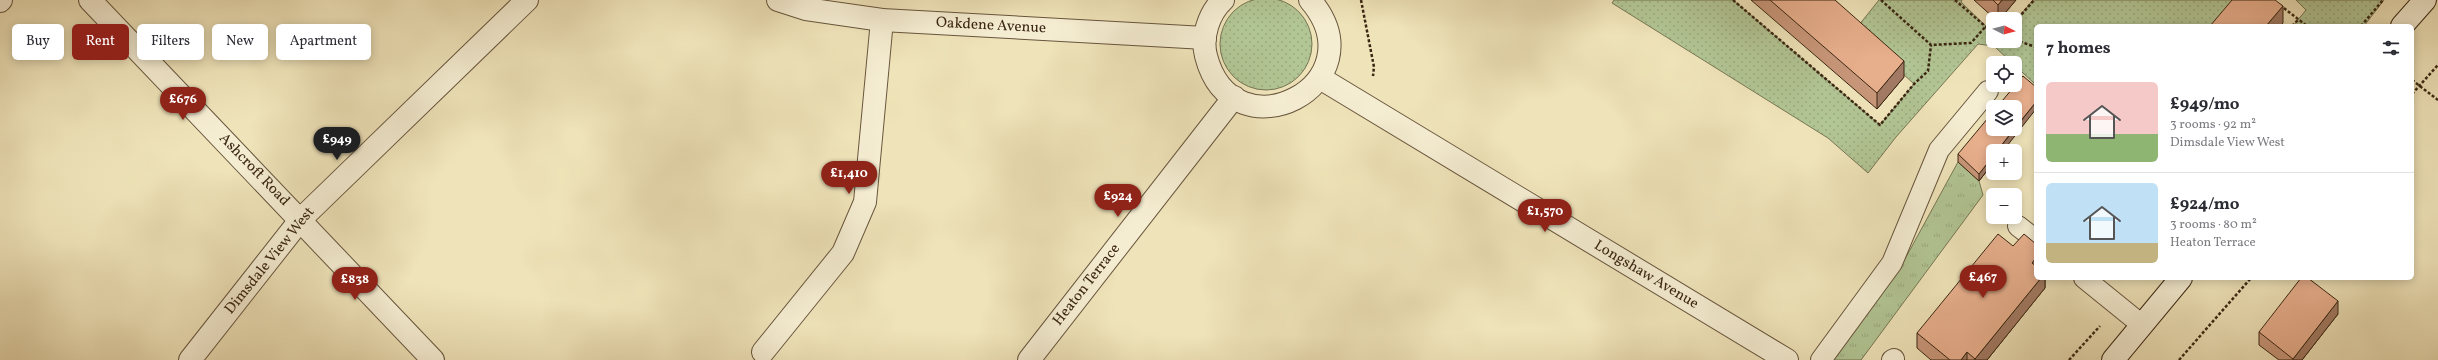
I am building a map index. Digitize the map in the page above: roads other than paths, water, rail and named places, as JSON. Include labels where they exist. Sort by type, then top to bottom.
[{"type":"street","name":"Ashcroft Road","points":[[90,0],[301,219],[434,360]]},
{"type":"street","name":"Dimsdale View West","points":[[190,360],[301,219],[527,0]]},
{"type":"street","name":"Oakdene Avenue","points":[[778,0],[806,9],[882,20],[1205,38]]},
{"type":"street","points":[[1223,0],[1210,17],[1205,38],[1209,66],[1217,82],[1234,97],[1243,102],[1265,107],[1286,104],[1299,98],[1320,78],[1327,61],[1329,50],[1328,28],[1322,14],[1310,0]]},
{"type":"street","points":[[2404,24],[2425,0]]},
{"type":"street","points":[[763,352],[843,253],[865,202],[882,20]]},
{"type":"street","name":"Longshaw Avenue","points":[[1320,78],[1787,360]]},
{"type":"street","name":"Heaton Terrace","points":[[1029,360],[1234,97]]},
{"type":"street","points":[[2113,360],[2178,280]]},
{"type":"lane","points":[[1821,360],[1892,263],[1939,150],[1987,92]]},
{"type":"lane","points":[[2018,226],[2034,238]]},
{"type":"lane","points":[[2086,280],[2142,325]]}]
